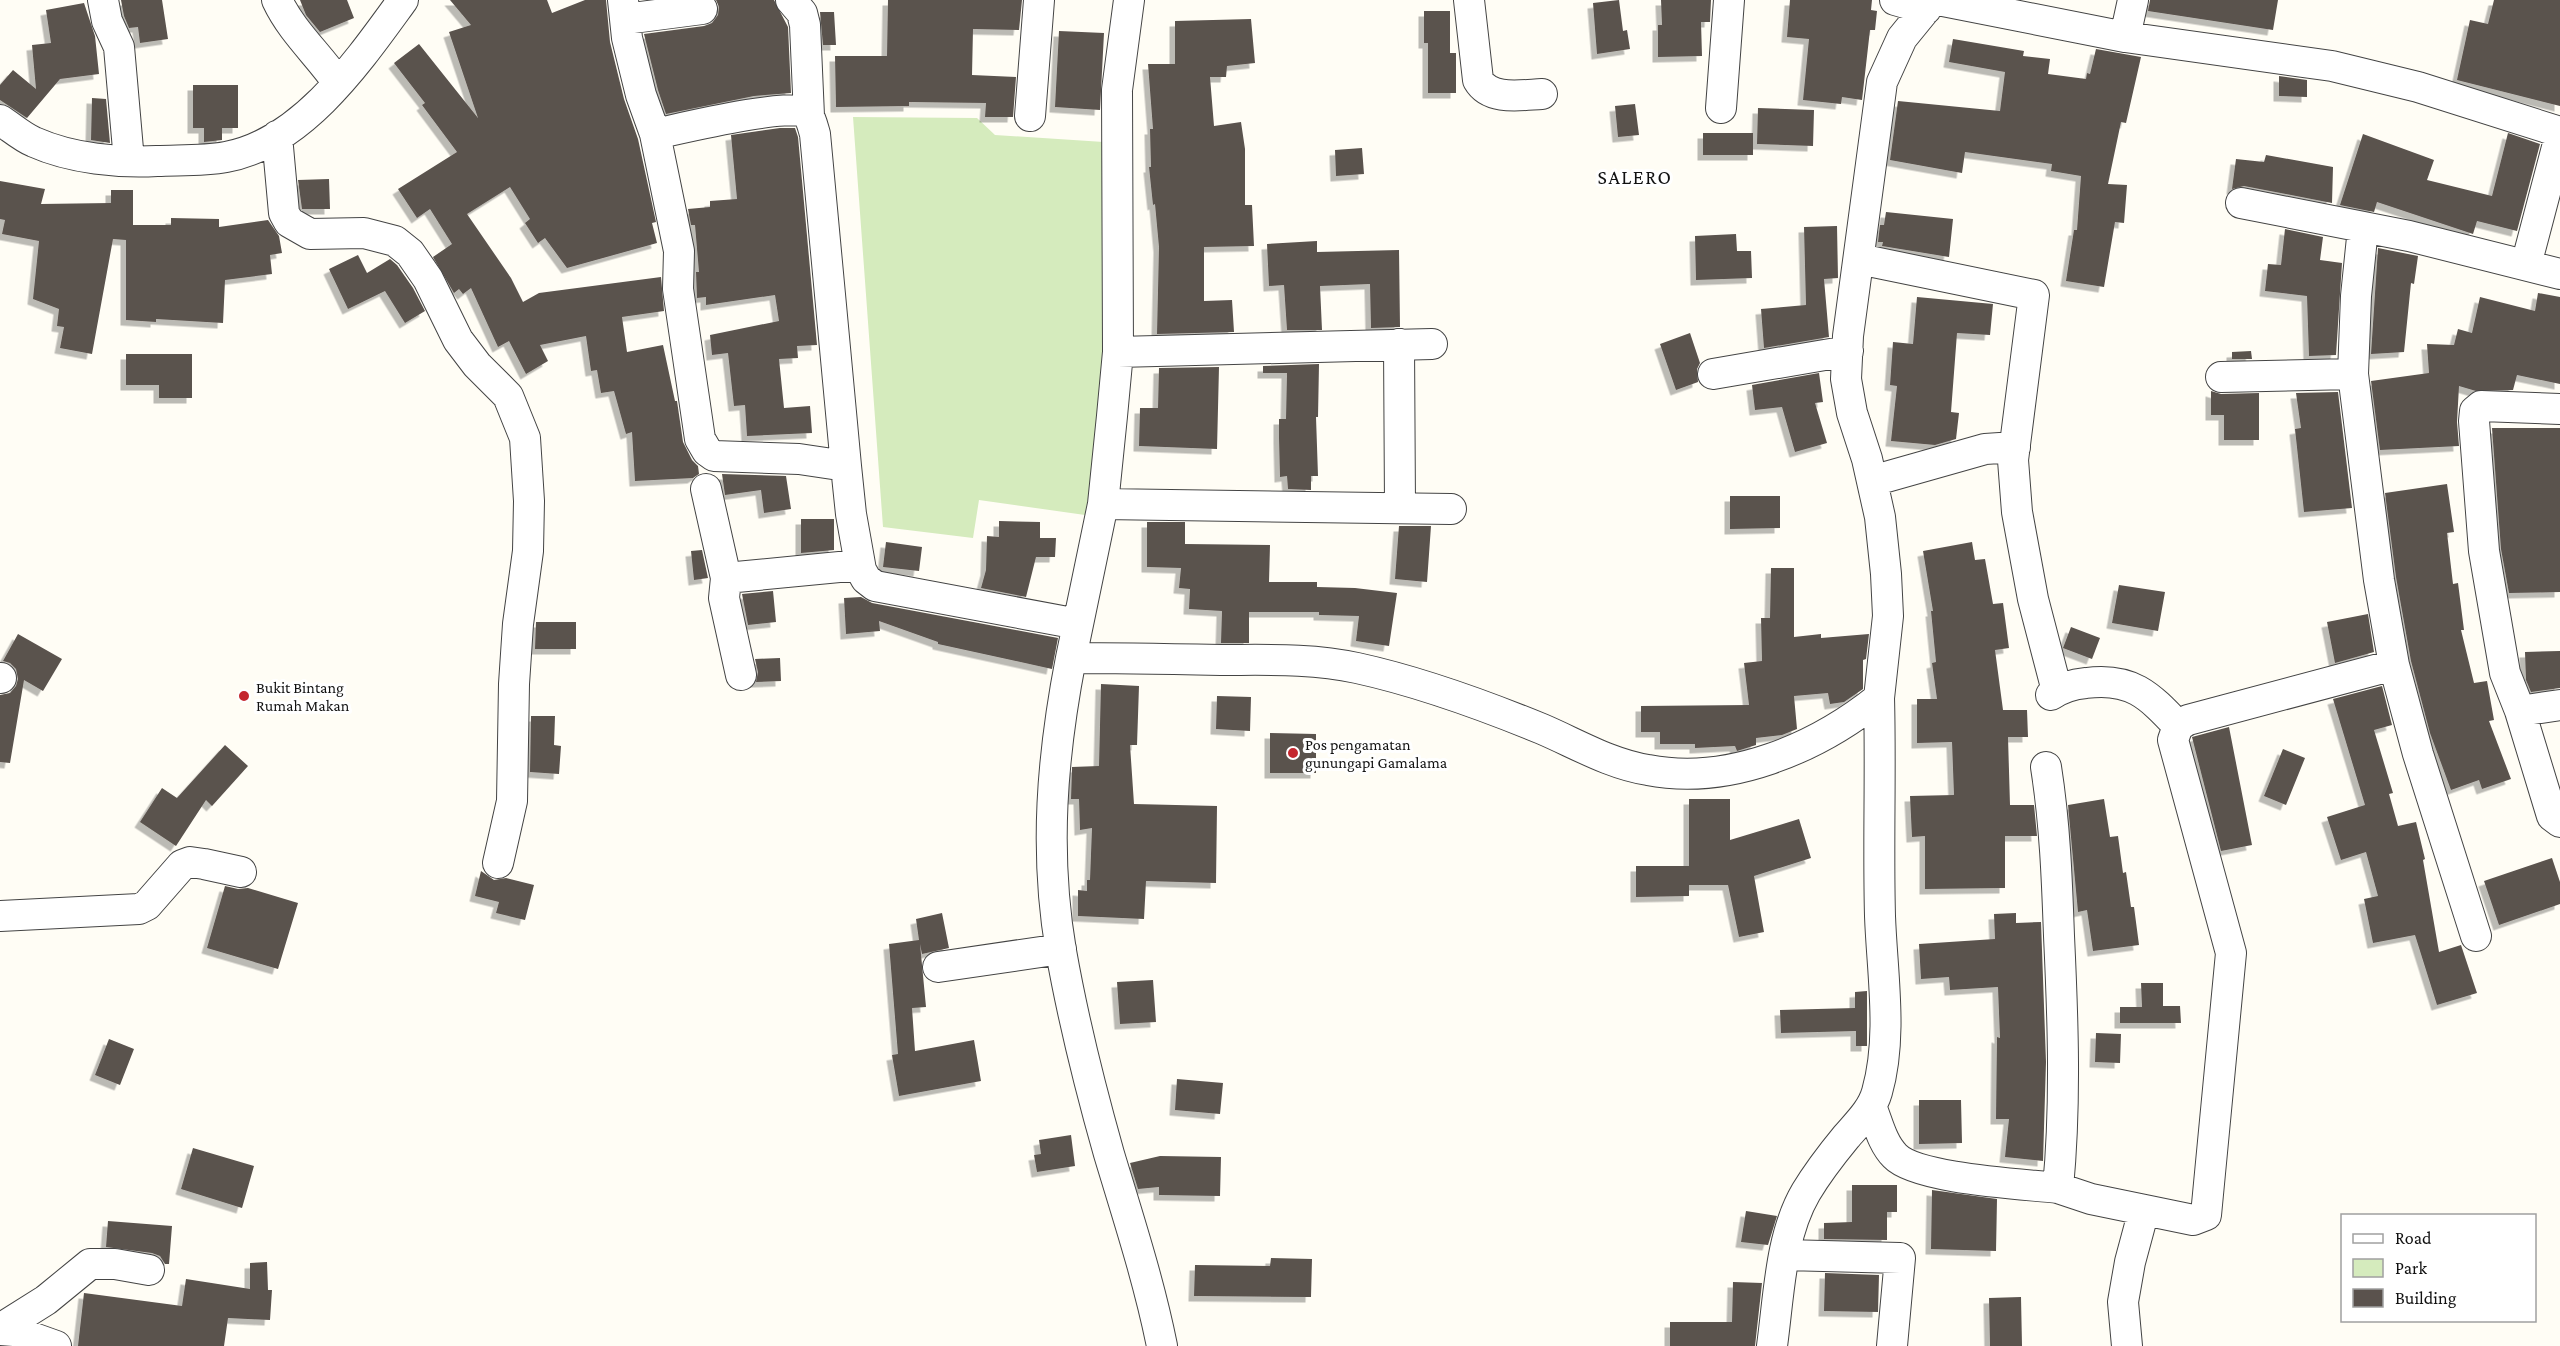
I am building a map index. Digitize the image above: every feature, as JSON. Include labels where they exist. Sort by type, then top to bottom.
[{"type":"street","points":[[103,0],[107,21],[119,47],[129,161]]},
{"type":"street","points":[[278,0],[295,32],[322,60],[338,83]]},
{"type":"street","points":[[0,120],[34,142],[81,157],[129,161],[227,157],[277,136],[320,104],[366,51],[403,0]]},
{"type":"street","points":[[791,0],[802,13],[805,26],[809,116],[814,134],[851,514],[860,565],[866,579],[875,586],[1078,624]]},
{"type":"street","points":[[1030,116],[1039,0]]},
{"type":"street","points":[[1129,0],[1117,90],[1118,352],[1104,504],[1059,718],[1051,795],[1054,878],[1061,949],[1088,1073],[1139,1252],[1162,1346]]},
{"type":"street","points":[[1469,0],[1478,80],[1483,88],[1499,95],[1542,94]]},
{"type":"street","points":[[1721,108],[1729,0]]},
{"type":"street","points":[[1895,0],[1932,3],[2125,37],[2332,66],[2418,87],[2560,134],[2526,265]]},
{"type":"street","points":[[2125,37],[2133,0]]},
{"type":"street","points":[[1773,1346],[1785,1255],[1793,1221],[1806,1193],[1829,1159],[1871,1106],[1882,1073],[1885,1022],[1879,869],[1881,797],[1879,698],[1888,616],[1880,517],[1852,413],[1846,379],[1882,82],[1902,38],[1932,3]]},
{"type":"street","points":[[702,9],[624,10],[627,38],[641,95],[655,134],[680,251],[678,289],[700,439],[707,451],[714,456],[799,459],[846,466]]},
{"type":"street","points":[[655,134],[752,114],[797,110],[809,116]]},
{"type":"street","points":[[277,136],[284,213],[289,222],[310,234],[364,232],[395,241],[410,253],[433,289],[458,340],[477,365],[508,396],[525,438],[529,501],[528,551],[514,674],[512,801],[498,863]]},
{"type":"street","points":[[2241,204],[2409,236],[2560,274]]},
{"type":"street","points":[[2363,228],[2356,296],[2353,374],[2379,580],[2394,665],[2418,754],[2476,936]]},
{"type":"street","points":[[1859,259],[2034,295],[2013,460],[2017,512],[2054,693],[2076,684],[2120,682],[2153,700],[2178,726]]},
{"type":"street","points":[[1400,344],[1400,506]]},
{"type":"street","points":[[1118,352],[1432,344]]},
{"type":"street","points":[[1713,374],[1848,351]]},
{"type":"street","points":[[2221,377],[2353,374]]},
{"type":"street","points":[[2560,409],[2494,405],[2481,406],[2475,411],[2479,496],[2490,595],[2505,673],[2520,711],[2552,816],[2560,822]]},
{"type":"street","points":[[1872,481],[1985,449],[2015,447]]},
{"type":"street","points":[[706,489],[726,578],[724,598],[741,675]]},
{"type":"street","points":[[1104,504],[1450,508]]},
{"type":"street","points":[[726,578],[860,565]]},
{"type":"street","points":[[1071,657],[1294,660],[1354,668],[1430,687],[1543,730],[1611,760],[1648,771],[1707,772],[1753,766],[1806,743],[1856,716],[1879,698]]},
{"type":"street","points":[[1871,1106],[1888,1147],[1897,1158],[1912,1166],[1941,1173],[2058,1188],[2091,1199],[2193,1220],[2206,1215],[2230,952],[2173,740],[2178,726],[2188,720],[2394,665]]},
{"type":"street","points":[[2520,711],[2560,705]]},
{"type":"street","points":[[2046,767],[2054,825],[2061,974],[2064,1108],[2058,1188]]},
{"type":"street","points":[[0,916],[139,909],[147,905],[182,865],[190,862],[241,872]]},
{"type":"street","points":[[938,967],[1061,949]]},
{"type":"street","points":[[2127,1346],[2123,1302],[2130,1262],[2144,1210]]},
{"type":"street","points":[[1785,1255],[1900,1258],[1892,1346]]},
{"type":"street","points":[[0,1330],[46,1300],[90,1264],[115,1264],[149,1270]]},
{"type":"street","points":[[0,1330],[14,1331],[56,1346]]},
{"type":"green space","points":[[853,117],[977,118],[995,135],[1119,143],[1105,407],[1085,515],[979,500],[973,538],[883,527]]},
{"type":"building","points":[[121,0],[162,0],[168,39],[140,43],[138,27],[129,28]]},
{"type":"building","points":[[300,0],[347,0],[354,18],[320,32],[306,15]]},
{"type":"building","points":[[450,0],[547,0],[552,13],[585,0],[606,0],[610,42],[624,99],[638,139],[656,222],[652,223],[657,243],[567,268],[545,238],[538,243],[525,223],[530,219],[510,187],[467,214],[511,278],[523,302],[539,293],[661,277],[664,311],[622,317],[627,352],[663,345],[675,401],[677,401],[683,442],[692,460],[698,466],[699,474],[693,478],[635,481],[632,432],[626,434],[614,391],[601,393],[597,370],[591,371],[586,336],[540,345],[548,361],[526,374],[509,341],[498,347],[471,288],[463,294],[459,289],[454,293],[433,257],[452,244],[430,209],[417,218],[398,189],[457,152],[422,105],[425,103],[394,63],[419,44],[478,118],[449,32],[471,25]]},
{"type":"building","points":[[716,0],[774,0],[788,27],[791,93],[754,96],[666,114],[644,34],[712,23],[718,15],[719,7]]},
{"type":"building","points":[[888,0],[1022,0],[1019,30],[973,29],[972,75],[1016,77],[1013,117],[985,117],[986,103],[909,102],[909,106],[836,107],[835,56],[887,56]]},
{"type":"building","points":[[1619,0],[1623,31],[1627,30],[1630,49],[1597,54],[1593,3]]},
{"type":"building","points":[[1661,0],[1711,0],[1710,22],[1701,22],[1702,56],[1658,57],[1658,25],[1662,25]]},
{"type":"building","points":[[1790,0],[1872,0],[1871,10],[1877,11],[1875,30],[1870,30],[1862,100],[1842,97],[1841,104],[1803,100],[1809,39],[1787,37]]},
{"type":"building","points":[[2150,0],[2278,0],[2273,30],[2148,11]]},
{"type":"building","points":[[2494,0],[2560,0],[2560,106],[2457,80],[2470,20],[2488,24]]},
{"type":"building","points":[[84,3],[95,36],[99,74],[60,79],[27,118],[0,100],[0,85],[13,70],[36,89],[32,45],[51,43],[46,10]]},
{"type":"building","points":[[1424,11],[1450,11],[1450,53],[1456,53],[1456,93],[1428,93],[1428,43],[1424,43]]},
{"type":"building","points":[[820,12],[834,12],[836,45],[823,45]]},
{"type":"building","points":[[1251,19],[1255,63],[1227,66],[1226,77],[1210,77],[1214,126],[1241,122],[1245,149],[1245,205],[1252,205],[1254,246],[1204,247],[1204,301],[1232,300],[1234,332],[1157,334],[1159,247],[1149,167],[1151,167],[1150,129],[1153,129],[1148,64],[1175,64],[1175,21]]},
{"type":"building","points":[[1059,31],[1104,33],[1100,110],[1055,107]]},
{"type":"building","points":[[1953,39],[2024,51],[2023,56],[2050,59],[2048,74],[2086,79],[2087,73],[2090,74],[2096,49],[2141,57],[2126,123],[2121,122],[2108,184],[2127,185],[2124,223],[2115,222],[2104,287],[2066,281],[2074,230],[2077,230],[2081,176],[2051,171],[2052,164],[1965,152],[1962,173],[1890,160],[1898,101],[2000,111],[2005,72],[1949,62]]},
{"type":"building","points":[[2279,76],[2307,80],[2307,97],[2279,96]]},
{"type":"building","points":[[193,85],[238,85],[238,128],[222,128],[222,140],[204,142],[204,128],[193,128]]},
{"type":"building","points":[[92,98],[106,99],[110,143],[91,140]]},
{"type":"building","points":[[1635,104],[1639,135],[1618,137],[1615,106]]},
{"type":"building","points":[[1758,108],[1814,110],[1813,146],[1757,144]]},
{"type":"building","points":[[795,128],[798,137],[817,345],[797,346],[798,358],[779,359],[784,408],[810,406],[812,433],[747,436],[745,405],[734,406],[728,353],[712,355],[710,335],[779,321],[775,295],[706,305],[706,297],[697,298],[696,272],[699,272],[695,225],[691,225],[688,209],[710,207],[710,201],[737,199],[731,135]]},
{"type":"building","points":[[1703,133],[1753,133],[1753,155],[1703,155]]},
{"type":"building","points":[[2508,133],[2540,144],[2517,231],[2477,221],[2473,234],[2377,202],[2374,212],[2340,205],[2363,134],[2434,160],[2427,180],[2492,196]]},
{"type":"building","points":[[1362,148],[1364,174],[1336,176],[1335,150]]},
{"type":"building","points":[[2266,155],[2333,167],[2332,203],[2244,186],[2232,189],[2236,159],[2264,162]]},
{"type":"building","points":[[329,179],[330,209],[302,209],[298,180]]},
{"type":"building","points":[[0,181],[45,189],[41,204],[111,203],[111,190],[133,190],[133,225],[171,225],[171,218],[219,219],[219,227],[268,220],[279,236],[282,253],[270,255],[272,274],[225,280],[223,323],[156,319],[156,322],[126,320],[126,240],[113,239],[92,354],[60,348],[64,327],[57,326],[59,309],[33,299],[39,241],[2,234],[5,220],[0,219]]},
{"type":"building","points":[[1886,212],[1953,219],[1949,257],[1882,246],[1883,242],[1878,242],[1880,225],[1884,225]]},
{"type":"building","points":[[1837,226],[1838,278],[1824,279],[1829,337],[1764,348],[1761,309],[1806,305],[1804,227]]},
{"type":"building","points":[[2285,229],[2323,237],[2320,260],[2342,263],[2336,355],[2309,356],[2307,296],[2265,291],[2268,264],[2281,265]]},
{"type":"building","points":[[1736,234],[1737,251],[1751,251],[1752,278],[1696,280],[1695,236]]},
{"type":"building","points":[[1317,241],[1317,252],[1399,250],[1400,327],[1371,328],[1370,284],[1320,286],[1322,330],[1287,330],[1284,285],[1269,286],[1267,244]]},
{"type":"building","points":[[2378,248],[2418,256],[2414,284],[2411,283],[2404,352],[2371,354]]},
{"type":"building","points":[[358,255],[367,273],[390,259],[413,288],[425,311],[405,323],[385,291],[348,309],[329,269]]},
{"type":"building","points":[[2538,293],[2560,297],[2560,384],[2517,375],[2513,390],[2476,391],[2459,386],[2457,422],[2459,446],[2380,450],[2371,381],[2429,373],[2427,344],[2454,345],[2458,329],[2472,333],[2480,297],[2535,311]]},
{"type":"building","points":[[1917,297],[1993,304],[1990,335],[1957,333],[1951,412],[1959,413],[1956,439],[1935,445],[1891,441],[1897,386],[1890,385],[1893,342],[1913,344]]},
{"type":"building","points":[[1690,333],[1700,363],[1697,369],[1698,382],[1676,390],[1660,344]]},
{"type":"building","points":[[2251,351],[2252,359],[2232,359],[2232,352]]},
{"type":"building","points":[[126,354],[192,354],[192,398],[159,398],[159,385],[126,385]]},
{"type":"building","points":[[1319,364],[1318,417],[1316,417],[1318,476],[1311,476],[1311,490],[1288,489],[1287,476],[1280,477],[1279,438],[1279,419],[1286,419],[1287,373],[1263,373],[1263,366]]},
{"type":"building","points":[[1219,367],[1217,449],[1139,446],[1140,408],[1158,408],[1159,368]]},
{"type":"building","points":[[1819,373],[1823,402],[1815,403],[1827,443],[1795,452],[1782,407],[1755,410],[1752,385]]},
{"type":"building","points":[[2211,391],[2221,394],[2259,393],[2259,440],[2224,440],[2224,415],[2211,415]]},
{"type":"building","points":[[2338,392],[2352,508],[2304,512],[2295,429],[2301,428],[2296,393]]},
{"type":"building","points":[[2492,428],[2560,428],[2560,592],[2509,593],[2501,549]]},
{"type":"building","points":[[722,474],[786,476],[791,509],[764,513],[761,490],[725,495]]},
{"type":"building","points":[[2447,484],[2454,532],[2447,533],[2453,584],[2458,583],[2464,630],[2461,630],[2474,683],[2487,681],[2494,720],[2489,721],[2511,779],[2482,789],[2479,780],[2451,790],[2430,733],[2411,661],[2396,577],[2385,493]]},
{"type":"building","points":[[1730,496],[1780,496],[1780,528],[1730,529]]},
{"type":"building","points":[[801,519],[834,519],[834,550],[801,553]]},
{"type":"building","points":[[999,521],[1040,522],[1040,538],[1056,538],[1055,557],[1036,557],[1026,597],[981,588],[986,570],[987,536],[999,537]]},
{"type":"building","points":[[1147,522],[1185,522],[1185,544],[1270,545],[1269,582],[1317,582],[1317,587],[1355,588],[1397,593],[1389,646],[1356,641],[1359,616],[1319,615],[1319,612],[1249,612],[1249,643],[1221,643],[1222,611],[1189,609],[1190,589],[1179,588],[1181,568],[1147,567]]},
{"type":"building","points":[[1399,526],[1431,526],[1427,582],[1395,579]]},
{"type":"building","points":[[886,542],[922,547],[919,571],[883,567]]},
{"type":"building","points":[[1972,542],[1975,560],[1985,559],[1993,604],[2003,603],[2009,648],[1995,650],[2003,710],[2027,710],[2028,737],[2008,737],[2010,805],[2034,805],[2037,836],[2005,836],[2005,888],[1925,889],[1925,836],[1912,837],[1910,796],[1954,795],[1952,742],[1917,743],[1917,699],[1937,699],[1932,663],[1936,662],[1931,611],[1933,611],[1923,551]]},
{"type":"building","points":[[702,550],[708,578],[694,580],[691,551]]},
{"type":"building","points":[[1771,568],[1794,568],[1794,637],[1821,634],[1821,638],[1869,634],[1866,659],[1863,660],[1863,689],[1844,702],[1830,704],[1828,693],[1794,696],[1797,729],[1782,735],[1756,738],[1756,745],[1737,751],[1735,746],[1695,748],[1695,744],[1660,744],[1660,732],[1641,732],[1641,706],[1749,705],[1744,663],[1762,661],[1761,618],[1770,618]]},
{"type":"building","points":[[2119,585],[2165,592],[2158,631],[2112,623]]},
{"type":"building","points":[[773,591],[776,622],[748,625],[742,594]]},
{"type":"building","points":[[861,597],[872,603],[1058,638],[1052,669],[938,644],[938,642],[879,621],[880,631],[846,634],[844,598]]},
{"type":"building","points":[[2368,614],[2374,652],[2335,663],[2327,622]]},
{"type":"building","points":[[536,622],[576,622],[576,649],[535,649]]},
{"type":"building","points":[[2071,627],[2100,638],[2092,659],[2063,648]]},
{"type":"building","points":[[18,634],[62,659],[43,691],[24,680],[10,763],[0,762],[0,695],[10,693],[18,679],[16,669],[10,663],[3,661]]},
{"type":"building","points":[[2560,651],[2560,688],[2531,692],[2526,680],[2525,652]]},
{"type":"building","points":[[780,658],[781,681],[756,682],[758,672],[755,659]]},
{"type":"building","points":[[1101,684],[1139,686],[1137,745],[1130,745],[1134,804],[1217,806],[1216,883],[1146,881],[1144,919],[1078,916],[1078,890],[1087,891],[1087,880],[1090,880],[1092,828],[1080,830],[1079,799],[1071,799],[1072,767],[1099,766]]},
{"type":"building","points":[[2382,686],[2392,725],[2374,730],[2393,793],[2389,794],[2398,826],[2416,822],[2425,859],[2423,860],[2439,952],[2461,945],[2477,993],[2437,1005],[2415,935],[2373,943],[2364,899],[2378,896],[2366,852],[2341,860],[2327,817],[2365,805],[2333,699]]},
{"type":"building","points":[[1217,696],[1251,697],[1250,731],[1216,729]]},
{"type":"building","points":[[531,716],[555,716],[554,745],[561,746],[559,774],[530,772]]},
{"type":"building","points":[[2229,727],[2252,845],[2221,851],[2192,737]]},
{"type":"building","name":"Pos pengamatan gunungapi Gamalama","points":[[1270,733],[1316,734],[1316,773],[1270,773]]},
{"type":"building","points":[[225,745],[248,766],[212,806],[206,800],[176,846],[140,822],[162,788],[177,798]]},
{"type":"building","points":[[2283,749],[2305,758],[2286,805],[2264,796]]},
{"type":"building","points":[[1689,799],[1730,799],[1730,840],[1799,819],[1811,858],[1754,876],[1764,932],[1739,937],[1728,885],[1689,885],[1689,896],[1636,897],[1636,866],[1689,866]]},
{"type":"building","points":[[2104,799],[2110,837],[2118,836],[2123,873],[2126,872],[2131,907],[2134,907],[2139,945],[2093,951],[2087,910],[2078,912],[2068,805]]},
{"type":"building","points":[[2552,858],[2560,882],[2560,904],[2499,925],[2484,881]]},
{"type":"building","points":[[481,871],[494,880],[506,878],[534,885],[525,920],[496,913],[499,902],[475,896]]},
{"type":"building","points":[[225,886],[238,889],[248,888],[298,903],[278,969],[207,948]]},
{"type":"building","points":[[942,913],[949,948],[922,954],[920,944],[926,1007],[912,1008],[915,1051],[974,1040],[981,1081],[899,1096],[892,1055],[898,1054],[889,944],[919,940],[916,919]]},
{"type":"building","points":[[2016,913],[2016,923],[2041,922],[2046,1062],[2043,1161],[2005,1157],[2009,1119],[1996,1119],[1997,1037],[2000,1038],[1998,987],[1950,990],[1949,977],[1921,979],[1919,944],[1995,939],[1994,914]]},
{"type":"building","points":[[1153,980],[1156,1022],[1120,1024],[1117,982]]},
{"type":"building","points":[[2141,983],[2163,983],[2163,1006],[2180,1006],[2181,1023],[2120,1023],[2120,1007],[2142,1007]]},
{"type":"building","points":[[1867,991],[1867,1046],[1856,1046],[1856,1031],[1781,1033],[1780,1010],[1855,1008],[1855,992]]},
{"type":"building","points":[[2096,1033],[2121,1034],[2120,1063],[2095,1062]]},
{"type":"building","points":[[109,1039],[134,1049],[120,1085],[95,1075]]},
{"type":"building","points":[[1177,1079],[1223,1083],[1220,1114],[1175,1110]]},
{"type":"building","points":[[1919,1100],[1961,1100],[1962,1143],[1919,1144]]},
{"type":"building","points":[[1071,1135],[1075,1166],[1037,1172],[1034,1155],[1041,1154],[1039,1140]]},
{"type":"building","points":[[193,1148],[254,1166],[242,1208],[181,1189]]},
{"type":"building","points":[[1160,1156],[1221,1157],[1220,1196],[1159,1195],[1159,1187],[1138,1189],[1130,1163]]},
{"type":"building","points":[[1852,1185],[1897,1185],[1897,1212],[1887,1212],[1887,1240],[1824,1239],[1824,1223],[1852,1222]]},
{"type":"building","points":[[1932,1190],[1997,1199],[1996,1251],[1931,1249]]},
{"type":"building","points":[[1746,1211],[1777,1216],[1768,1245],[1741,1242]]},
{"type":"building","points":[[108,1221],[172,1226],[169,1264],[165,1264],[160,1256],[152,1253],[106,1247]]},
{"type":"building","points":[[1271,1258],[1312,1259],[1311,1297],[1194,1296],[1195,1265],[1270,1266]]},
{"type":"building","points":[[267,1262],[268,1290],[272,1290],[270,1320],[228,1318],[224,1346],[78,1346],[84,1293],[182,1306],[186,1279],[250,1289],[250,1263]]},
{"type":"building","points":[[1825,1273],[1879,1275],[1878,1312],[1824,1311]]},
{"type":"building","points":[[1733,1282],[1762,1283],[1755,1346],[1670,1346],[1670,1322],[1732,1322]]},
{"type":"building","points":[[2021,1297],[2022,1346],[1990,1346],[1989,1298]]},
{"type":"place","name":"Bukit Bintang Rumah Makan","points":[[244,696]]},
{"type":"place","name":"Pos pengamatan gunungapi Gamalama","points":[[1293,753]]},
{"type":"district","name":"SALERO","points":[[1635,177]]}]
